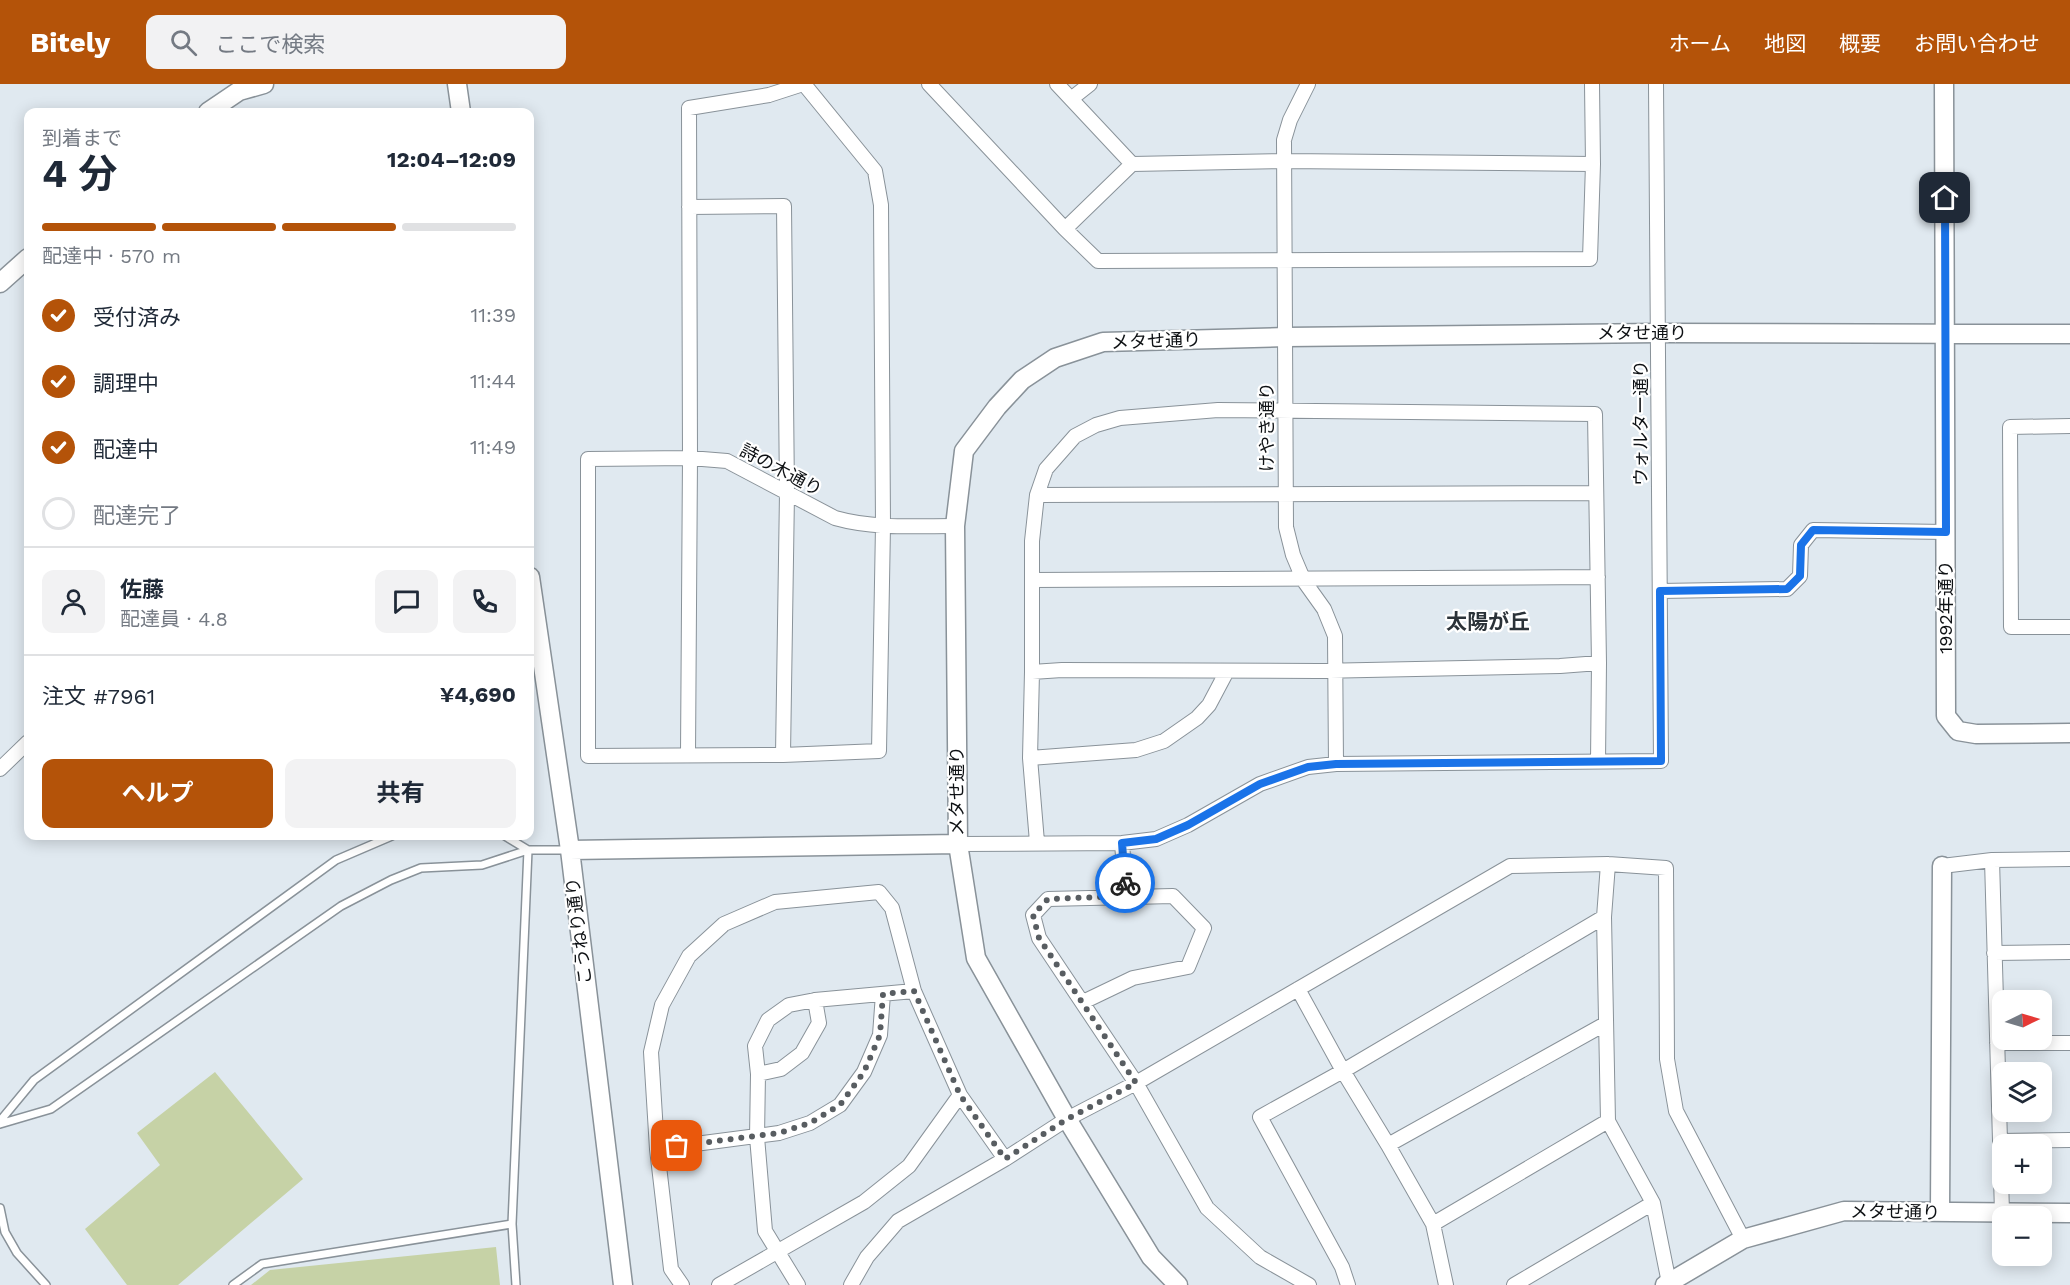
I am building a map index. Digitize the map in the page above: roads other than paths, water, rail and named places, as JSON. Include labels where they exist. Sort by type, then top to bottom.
[{"type":"street","points":[[214,108],[239,91],[264,84]]},
{"type":"street","points":[[457,84],[460,108]]},
{"type":"street","points":[[803,84],[875,171],[881,205],[883,526],[879,751],[783,755],[688,755],[689,108],[769,95],[803,84]]},
{"type":"street","points":[[929,84],[1098,261],[1590,259],[1593,164],[1592,84]]},
{"type":"street","points":[[1057,84],[1132,164]]},
{"type":"street","points":[[1071,99],[1090,84]]},
{"type":"street","name":"けやき通り","points":[[1308,84],[1290,120],[1284,140],[1286,527],[1293,555],[1303,579],[1324,609],[1335,636],[1336,764]]},
{"type":"street","name":"ウォルター通り","points":[[1598,762],[1661,761],[1656,84]]},
{"type":"street","name":"1992年通り","points":[[1944,84],[1946,716],[1958,731],[1976,734],[2070,733]]},
{"type":"street","points":[[1065,229],[1132,164],[1284,161],[1593,164]]},
{"type":"street","points":[[689,207],[784,206],[788,494],[783,755]]},
{"type":"street","points":[[0,283],[24,262]]},
{"type":"street","name":"メタせ通り","points":[[1178,1285],[1151,1257],[1067,1119],[976,958],[957,844],[955,526],[964,451],[997,407],[1022,380],[1055,358],[1103,342],[1286,337],[1658,333],[2070,334]]},
{"type":"street","points":[[570,850],[1036,842],[1122,843],[1156,839],[1188,825],[1260,784],[1308,767],[1336,764],[1598,762],[1599,663],[1595,414],[1218,410],[1120,418],[1096,425],[1075,436],[1046,469],[1037,495],[1032,541],[1030,758],[1036,842]]},
{"type":"street","points":[[2070,426],[2010,427],[2011,627],[2070,627]]},
{"type":"street","name":"詩の木通り","points":[[688,755],[588,756],[588,459],[690,458],[727,461],[835,518],[852,523],[883,526],[955,526]]},
{"type":"street","points":[[1037,495],[1596,493]]},
{"type":"street","points":[[1660,591],[1787,589],[1800,576],[1801,545],[1813,530],[1946,532]]},
{"type":"street","points":[[1032,580],[1598,577]]},
{"type":"street","name":"こうねり通り","points":[[534,604],[570,850],[623,1285]]},
{"type":"street","points":[[1032,672],[1062,670],[1336,671],[1560,666],[1599,663]]},
{"type":"street","points":[[1030,758],[1136,750],[1164,741],[1197,718],[1209,705],[1227,671]]},
{"type":"street","points":[[0,769],[24,746]]},
{"type":"street","points":[[1122,843],[1126,896]]},
{"type":"street","points":[[1940,1212],[1942,866],[1992,860],[2070,859]]},
{"type":"street","points":[[1992,860],[1995,990]]},
{"type":"street","points":[[1608,864],[1604,917],[1608,1121],[1653,1203],[1667,1284]]},
{"type":"street","points":[[851,1285],[867,1257],[898,1221],[1005,1159],[1067,1119],[1136,1083],[1510,866],[1608,864],[1666,868],[1667,1059],[1676,1111],[1743,1239]]},
{"type":"street","points":[[682,1285],[671,1269],[657,1149],[651,1052],[662,1005],[689,956],[724,924],[775,902],[879,892],[892,908],[914,991],[960,1095],[1005,1159]]},
{"type":"street","points":[[1083,1002],[1133,978],[1188,967],[1204,928],[1173,896],[1048,899],[1033,915],[1039,938],[1136,1083],[1207,1208],[1260,1257],[1309,1285]]},
{"type":"street","points":[[1348,1285],[1342,1267],[1260,1117],[1343,1071],[1604,917]]},
{"type":"street","points":[[1994,953],[2070,952]]},
{"type":"street","points":[[1298,988],[1343,1071],[1433,1224],[1446,1285]]},
{"type":"street","points":[[798,1285],[765,1231],[757,1137],[758,1074],[755,1046],[768,1020],[789,1005],[815,1000],[914,991]]},
{"type":"street","points":[[657,1149],[779,1133],[810,1123],[840,1105],[864,1072],[880,1035],[883,994]]},
{"type":"street","points":[[758,1074],[781,1069],[802,1053],[819,1023],[815,1000]]},
{"type":"street","points":[[1388,1145],[1605,1024]]},
{"type":"street","points":[[2052,1043],[2070,1043]]},
{"type":"street","points":[[1997,1050],[2000,1134]]},
{"type":"street","points":[[719,1285],[864,1202],[909,1166],[960,1095]]},
{"type":"street","points":[[1433,1224],[1608,1121]]},
{"type":"street","points":[[2052,1140],[2070,1140]]},
{"type":"street","points":[[1514,1285],[1653,1203]]},
{"type":"street","name":"メタせ通り","points":[[1667,1284],[1743,1239],[1844,1210],[1992,1213]]},
{"type":"street","name":"メタせ通り","points":[[2052,1213],[2070,1213]]},
{"type":"lane","points":[[0,1123],[33,1080],[336,860],[383,840]]},
{"type":"lane","points":[[512,840],[528,850]]},
{"type":"lane","points":[[0,1123],[51,1109],[341,906],[391,880],[421,868],[482,865],[528,850],[570,850]]},
{"type":"lane","points":[[516,1285],[512,1224],[528,850]]},
{"type":"lane","points":[[0,1208],[5,1232],[17,1253],[46,1285]]},
{"type":"lane","points":[[233,1285],[262,1264],[512,1224]]},
{"type":"district","name":"太陽が丘","points":[[1488,622]]}]
